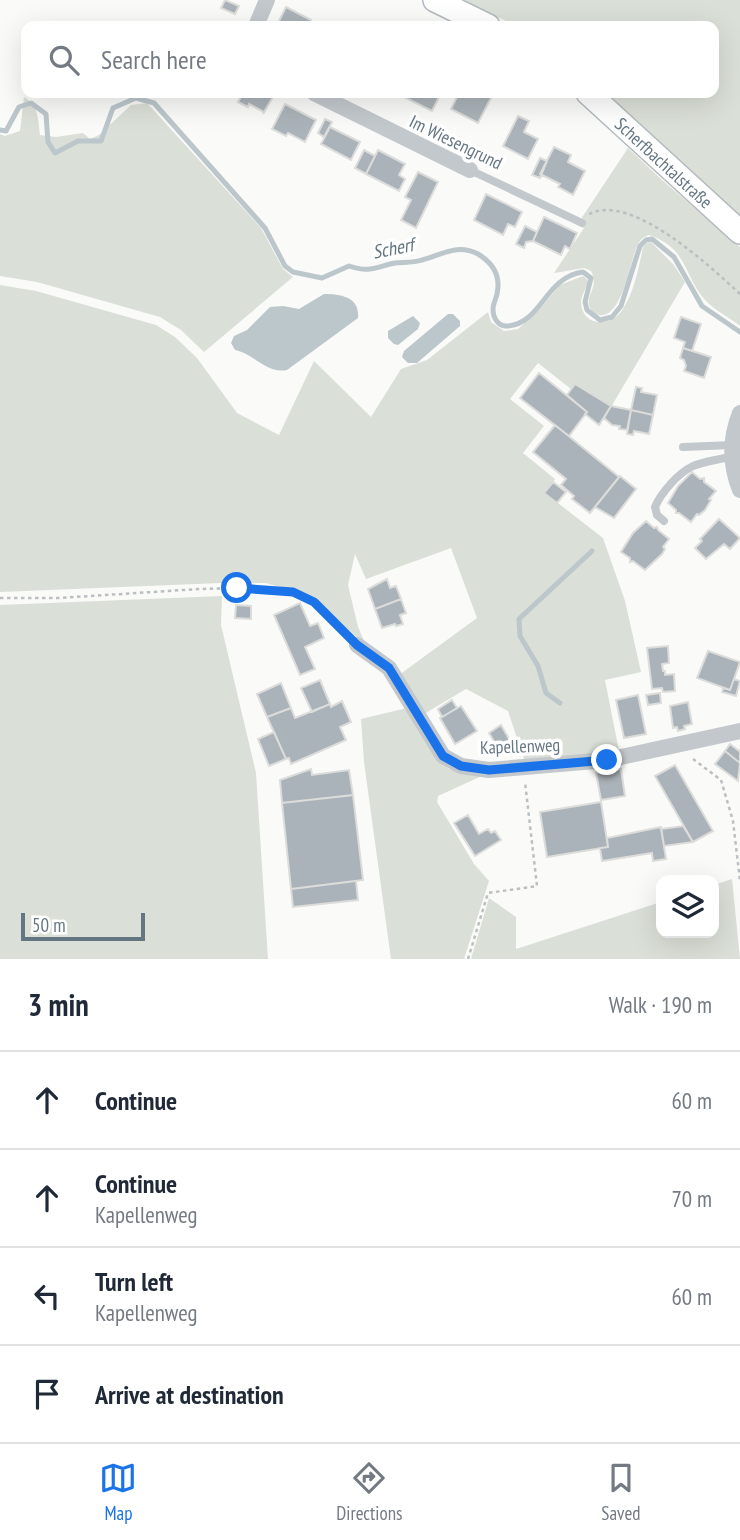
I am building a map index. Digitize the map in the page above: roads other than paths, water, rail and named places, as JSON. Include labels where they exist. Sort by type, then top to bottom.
[{"type":"main road","points":[[435,0],[478,21]]},
{"type":"main road","name":"Scherfbachtalstraße","points":[[593,98],[740,232]]},
{"type":"street","points":[[258,21],[267,0]]},
{"type":"street","name":"Im Wiesengrund","points":[[324,98],[470,170]]},
{"type":"street","points":[[740,413],[732,451],[733,471],[740,489]]},
{"type":"street","name":"Kapellenweg","points":[[357,645],[389,668],[443,756],[461,766],[489,770],[607,760],[740,731]]},
{"type":"lane","name":"Im Wiesengrund","points":[[470,170],[582,223]]},
{"type":"lane","points":[[683,447],[732,451]]},
{"type":"lane","points":[[664,521],[657,514],[655,507],[667,489],[685,471],[732,451]]},
{"type":"waterway","name":"Scherf","points":[[0,130],[6,131],[19,107],[31,103],[46,114],[48,142],[55,153],[78,141],[101,141],[113,108],[136,98],[154,103],[265,228],[285,266],[293,272],[322,278],[349,266],[372,269],[419,261],[450,251],[470,251],[478,254],[495,271],[498,287],[493,313],[497,322],[502,325],[519,323],[529,317],[560,282],[583,272],[591,278],[585,302],[587,310],[600,320],[612,317],[621,306],[640,246],[646,240],[652,239],[674,257],[702,306],[740,332]]},
{"type":"waterway","points":[[560,703],[546,693],[538,666],[520,636],[519,619],[592,551]]}]
